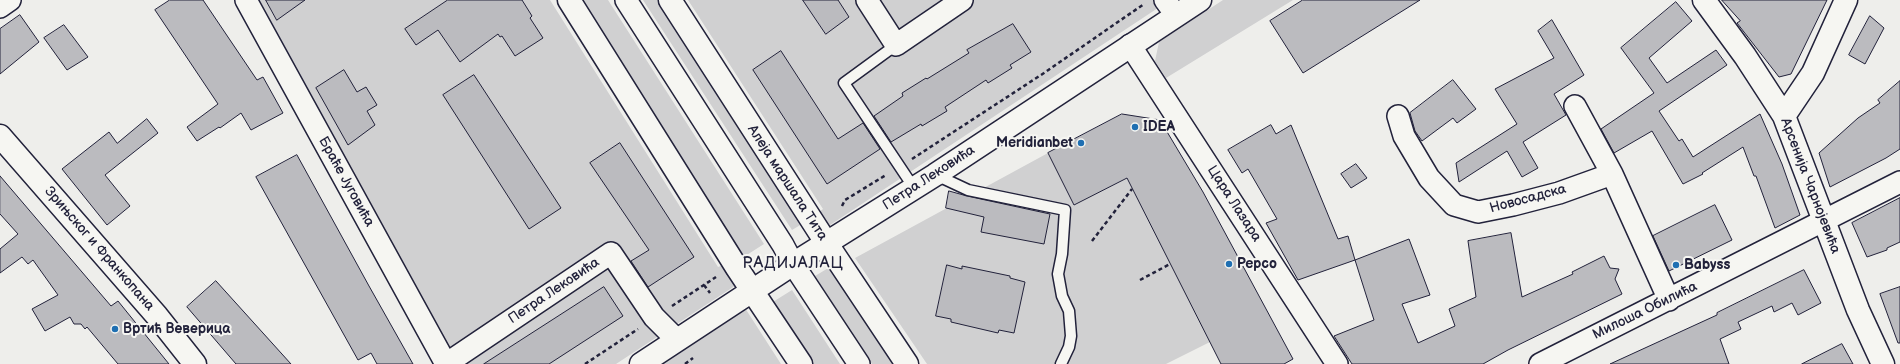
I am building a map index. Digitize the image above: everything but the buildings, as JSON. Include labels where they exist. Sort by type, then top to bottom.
[{"type":"street","points":[[0,7],[10,0]]},
{"type":"street","name":"Браће Југовића","points":[[246,0],[446,364]]},
{"type":"street","points":[[570,0],[753,291],[801,364]]},
{"type":"street","points":[[626,0],[783,245],[793,264],[859,364]]},
{"type":"street","name":"Алеја маршала Тита","points":[[670,0],[827,244],[907,364]]},
{"type":"street","points":[[867,0],[896,45],[962,0]]},
{"type":"street","name":"Петра Лековића","points":[[641,364],[793,264],[935,175],[1130,45],[1171,8],[1200,0]]},
{"type":"street","name":"Арсенија Чарнојевића","points":[[1704,0],[1745,56],[1784,116],[1858,310],[1883,364]]},
{"type":"street","points":[[1784,116],[1813,73],[1846,0]]},
{"type":"street","name":"Цара Лазара","points":[[1130,45],[1337,364]]},
{"type":"street","points":[[1576,106],[1612,174],[1669,300]]},
{"type":"street","name":"Новосадска","points":[[1398,116],[1404,136],[1429,178],[1454,205],[1478,212],[1559,193],[1612,174]]},
{"type":"street","name":"Зрињског и Франкопана","points":[[0,136],[152,310],[195,364]]},
{"type":"street","name":"Милоша Обилића","points":[[1540,364],[1572,357],[1669,300],[1900,182]]},
{"type":"street","name":"Петра Лековића","points":[[446,364],[611,253],[654,318],[677,340]]},
{"type":"lane","points":[[896,45],[844,83],[914,188]]},
{"type":"lane","points":[[935,175],[968,190],[1065,210],[1062,254],[1058,274],[1062,296],[1069,311],[1071,336],[1069,347],[1061,364]]},
{"type":"path","points":[[842,207],[845,200],[900,167],[1044,73],[1150,0]]},
{"type":"path","points":[[1092,240],[1132,189]]},
{"type":"path","points":[[1140,280],[1170,264]]},
{"type":"shaded area","points":[[254,0],[550,0],[718,267],[728,263],[580,0],[608,0],[764,244],[742,258],[753,274],[616,364],[452,364]]},
{"type":"shaded area","points":[[643,0],[664,0],[807,221],[792,230]]},
{"type":"shaded area","points":[[688,0],[1170,0],[824,229],[814,216],[823,209]]},
{"type":"shaded area","points":[[1223,0],[1293,0],[1166,78],[1155,61],[1159,42]]},
{"type":"shaded area","points":[[1048,153],[1074,205],[1127,178],[1210,342],[1166,364],[927,364],[855,258]]},
{"type":"shaded area","points":[[835,264],[900,364],[872,364],[815,276]]},
{"type":"shaded area","points":[[792,290],[840,364],[808,364],[768,305]]},
{"type":"shaded area","points":[[745,308],[781,364],[661,364]]},
{"type":"place","name":"IDEA","points":[[1135,127]]},
{"type":"place","name":"Meridianbet","points":[[1081,143]]},
{"type":"place","name":"Pepco","points":[[1229,264]]},
{"type":"place","name":"Babyss","points":[[1676,265]]},
{"type":"place","name":"Вртић Веверица","points":[[115,329]]},
{"type":"district","name":"РАДИЈАЛАЦ","points":[[793,264]]}]
